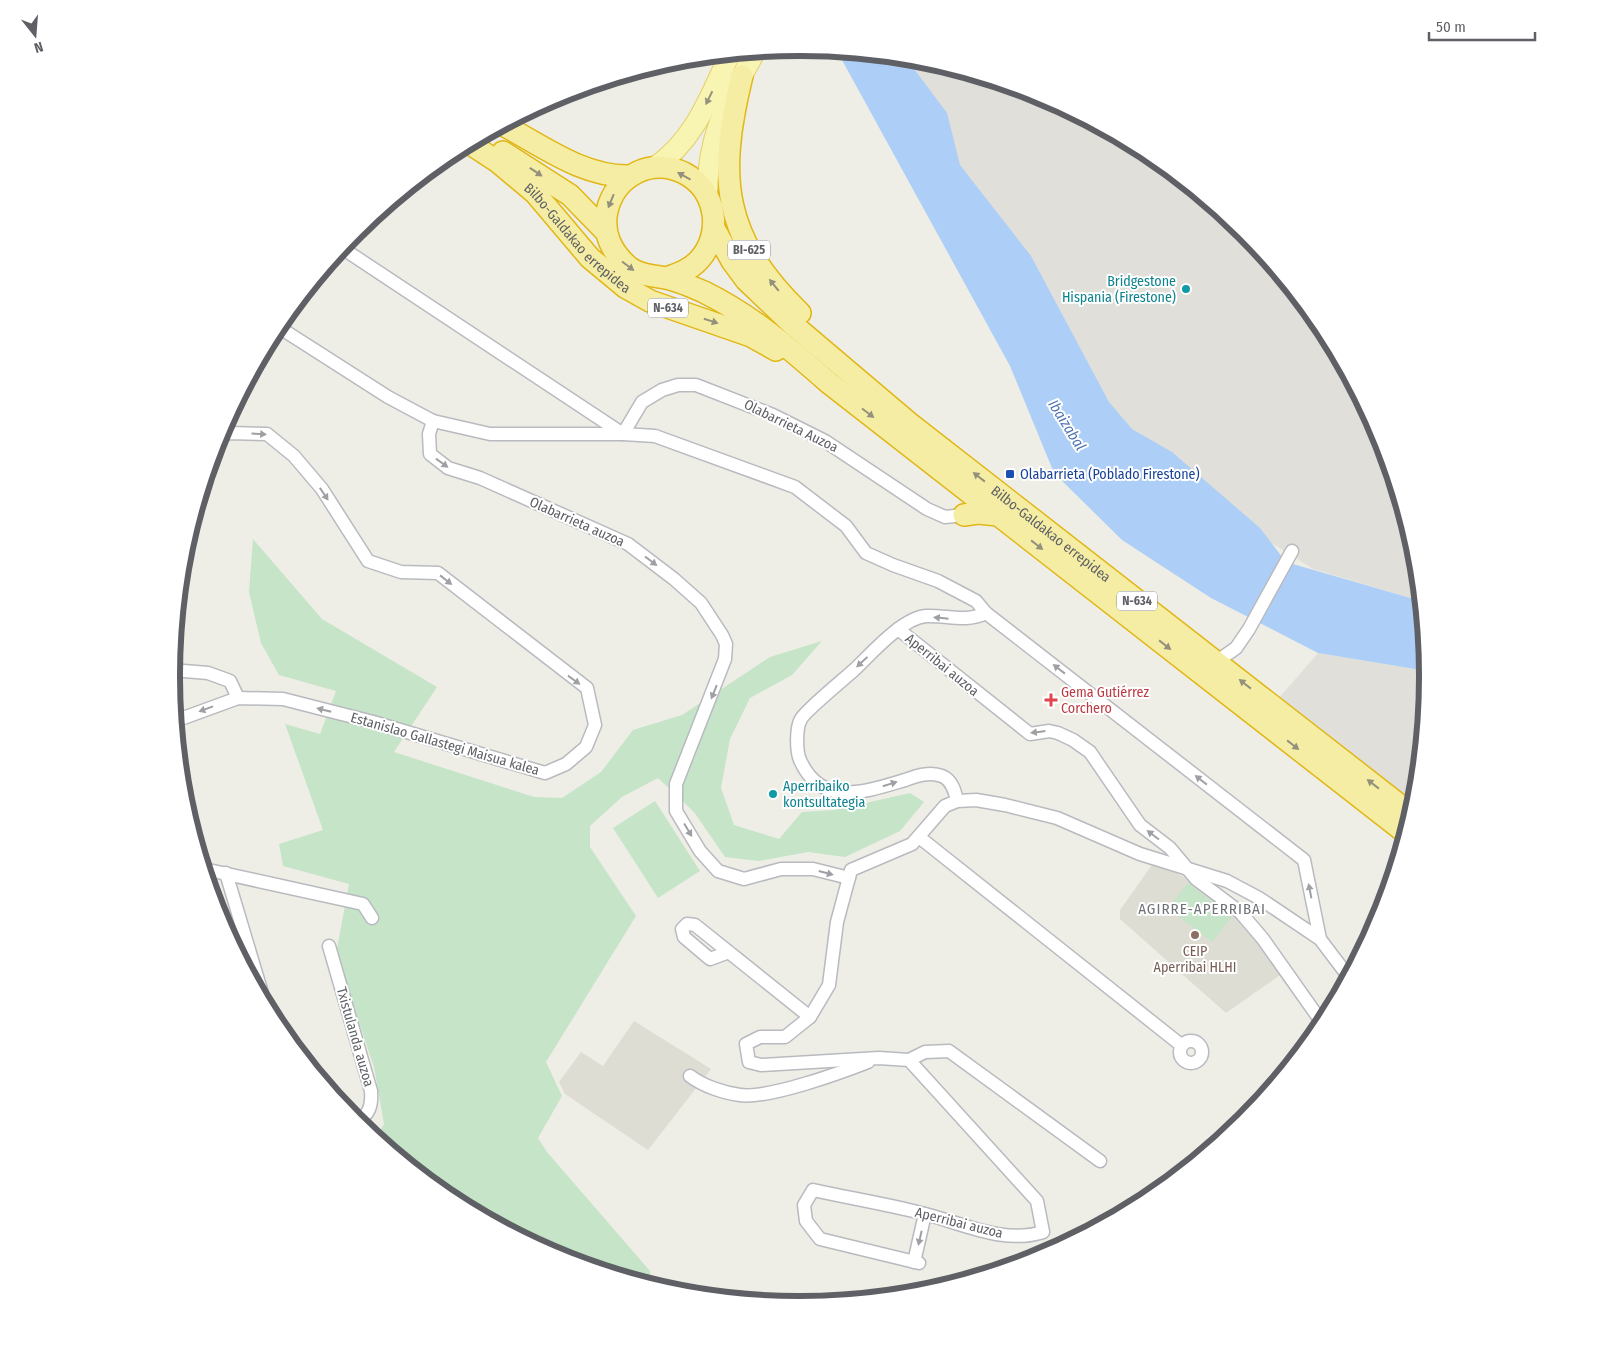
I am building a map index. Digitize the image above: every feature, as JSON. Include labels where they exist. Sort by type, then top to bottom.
[{"type":"highway","name":"BI-625","points":[[742,76],[729,138],[728,174],[733,209],[746,245],[758,266],[784,298],[843,356],[865,385]]},
{"type":"highway","points":[[509,129],[556,155],[590,170],[618,176],[629,176],[640,170],[655,167],[684,174],[707,195]]},
{"type":"highway","name":"Bilbo-Galdakao errepidea","points":[[485,142],[523,164],[570,196],[606,232],[615,253],[632,270],[649,276],[666,278],[702,291],[735,308],[769,331],[829,383],[1400,828]]},
{"type":"highway","name":"Bilbo-Galdakao errepidea","points":[[476,148],[498,162],[534,193],[590,258],[625,287],[650,301],[751,336],[829,383]]},
{"type":"highway","name":"Bilbo-Galdakao errepidea","points":[[606,232],[610,200],[618,187],[629,176]]},
{"type":"highway","name":"Bilbo-Galdakao errepidea","points":[[707,195],[714,218],[714,230],[732,262],[746,280],[865,385],[909,422],[1404,809]]},
{"type":"highway","name":"N-634","points":[[666,278],[685,271],[698,261],[709,247],[714,230]]},
{"type":"highway","points":[[962,487],[968,499],[964,515],[978,513],[998,515]]},
{"type":"main road","name":"BI-625","points":[[707,195],[710,155],[717,125],[751,59]]},
{"type":"main road","points":[[655,167],[680,147],[690,134],[726,61]]},
{"type":"street","points":[[348,252],[624,434]]},
{"type":"street","points":[[285,331],[388,397],[433,421],[490,434],[624,434],[655,436],[795,487],[846,526],[866,553],[938,581],[976,601],[986,613],[1304,860],[1320,939]]},
{"type":"street","name":"Olabarrieta Auzoa","points":[[624,434],[642,402],[662,390],[678,385],[696,385],[772,415],[825,441],[927,509],[944,517],[964,515]]},
{"type":"street","name":"Olabarrieta auzoa","points":[[433,421],[429,434],[430,454],[448,468],[480,478],[628,544],[674,579],[701,603],[716,623],[726,644],[725,659],[717,685],[676,784],[676,811],[700,851],[718,871],[744,879],[780,869],[813,869],[849,878]]},
{"type":"street","name":"Estanislao Gallastegi Maisua kalea","points":[[230,433],[267,434],[294,456],[322,490],[368,561],[401,572],[438,573],[587,688],[595,725],[586,747],[566,764],[545,773],[373,722],[282,699],[238,698]]},
{"type":"street","points":[[1216,662],[1236,648],[1249,629],[1292,551]]},
{"type":"street","points":[[898,629],[925,616],[954,619],[976,618],[986,613]]},
{"type":"street","name":"Aperribai auzoa","points":[[1317,1016],[1263,939],[1240,912],[1196,880],[1188,869],[1170,848],[1140,825],[1090,752],[1073,740],[1058,733],[1049,731],[1030,734],[898,629],[801,719],[796,751],[806,775],[824,788],[839,794],[868,791],[923,774],[942,776],[954,786],[957,800],[976,800],[1057,818],[1140,854],[1188,869],[1227,881],[1251,894],[1320,939],[1344,971]]},
{"type":"street","points":[[180,671],[208,673],[230,681],[238,698],[181,719]]},
{"type":"street","points":[[957,800],[945,806],[912,844],[851,870],[837,922],[829,985],[810,1017],[785,1036],[760,1037],[746,1044],[749,1062],[761,1065],[879,1058],[909,1060],[926,1052],[948,1051],[1100,1161]]},
{"type":"street","points":[[919,837],[1181,1045]]},
{"type":"street","points":[[212,870],[363,904],[372,918]]},
{"type":"street","points":[[226,873],[256,972]]},
{"type":"street","name":"Txistulanda auzoa","points":[[329,946],[371,1091],[371,1105],[363,1116]]},
{"type":"street","points":[[729,952],[810,1017]]},
{"type":"street","points":[[694,1078],[711,1087],[741,1095],[764,1093],[835,1075],[879,1058]]},
{"type":"street","name":"Aperribai auzoa","points":[[909,1060],[1037,1201],[1043,1232],[1026,1237],[989,1232],[925,1214],[813,1190],[804,1205],[806,1221],[820,1239],[916,1262],[925,1214]]},
{"type":"shaded area","name":"Bridgestone Hispania (Firestone)","points":[[893,64],[960,77],[999,89],[1037,103],[1074,120],[1109,139],[1177,184],[1238,238],[1265,267],[1315,332],[1355,402],[1372,439],[1398,516],[1414,599],[1313,569],[1150,467],[1046,332]]},
{"type":"shaded area","points":[[1318,653],[1419,670],[1418,717],[1407,797],[1278,699]]},
{"type":"shaded area","name":"CEIP Aperribai HLHI","points":[[1154,862],[1192,881],[1244,925],[1261,945],[1280,975],[1226,1013],[1120,919],[1120,910]]},
{"type":"shaded area","points":[[634,1021],[711,1069],[648,1150],[565,1094],[559,1082],[581,1052],[603,1066]]},
{"type":"green space","points":[[253,539],[322,619],[437,687],[394,752],[534,797],[562,798],[601,772],[633,730],[682,715],[770,657],[822,641],[792,675],[750,698],[730,739],[721,788],[734,825],[779,839],[802,812],[835,810],[910,793],[924,802],[900,831],[845,857],[808,852],[759,861],[725,857],[694,812],[658,778],[622,797],[590,826],[590,847],[636,916],[546,1062],[562,1096],[538,1138],[547,1152],[650,1271],[651,1278],[600,1263],[562,1249],[525,1232],[455,1191],[422,1168],[380,1131],[384,1124],[374,1067],[336,954],[349,884],[283,866],[279,844],[323,830],[285,724],[320,734],[336,691],[279,675],[261,643],[249,592]]},
{"type":"green space","points":[[655,801],[700,871],[658,898],[613,828]]},
{"type":"green space","points":[[1188,883],[1232,917],[1212,942],[1168,908]]},
{"type":"water","name":"Ibaizabal","points":[[841,58],[913,67],[947,113],[960,165],[1031,256],[1109,402],[1132,429],[1172,452],[1260,528],[1286,562],[1414,599],[1419,670],[1318,653],[1211,598],[1122,540],[1054,473],[1010,366]]},
{"type":"place","name":"Bridgestone Hispania (Firestone)","points":[[1186,289]]},
{"type":"place","name":"Olabarrieta (Poblado Firestone)","points":[[1010,474]]},
{"type":"place","name":"Gema Gutiérrez Corchero","points":[[1051,700]]},
{"type":"place","name":"Aperribaiko kontsultategia","points":[[773,794]]},
{"type":"place","name":"CEIP Aperribai HLHI","points":[[1195,935]]},
{"type":"district","name":"AGIRRE-APERRIBAI","points":[[1202,909]]}]
